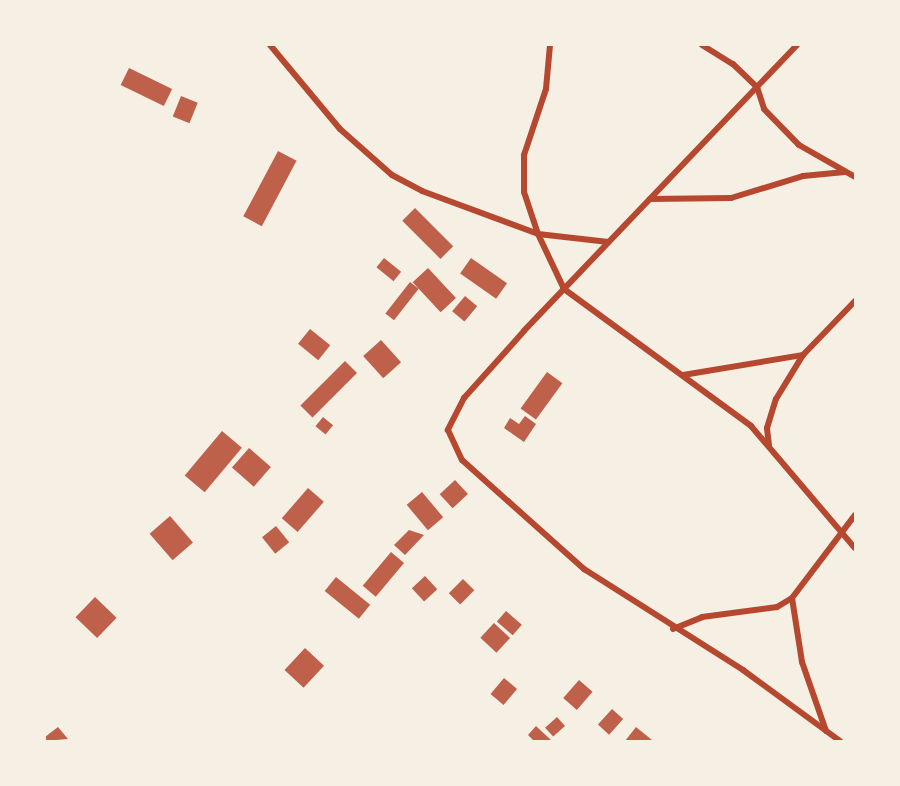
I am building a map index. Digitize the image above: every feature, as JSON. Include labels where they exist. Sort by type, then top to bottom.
[{"type":"street","points":[[270,45],[340,129],[392,175],[422,191],[538,234],[609,242]]},
{"type":"street","points":[[550,45],[546,89],[524,155],[524,192],[538,234],[564,289],[751,426],[770,445],[855,548]]},
{"type":"street","points":[[702,45],[733,64],[757,87],[764,109],[799,145],[855,177]]},
{"type":"street","points":[[797,45],[564,289],[464,398],[448,430],[462,460],[584,569],[673,629],[743,670],[840,741]]},
{"type":"street","points":[[650,199],[732,198],[803,176],[845,171]]},
{"type":"street","points":[[770,445],[767,428],[776,399],[803,355],[855,301]]},
{"type":"street","points":[[683,375],[803,355]]},
{"type":"street","points":[[673,629],[702,617],[777,607],[792,598],[855,515]]},
{"type":"street","points":[[792,598],[802,662],[826,731]]},
{"type":"building","points":[[129,68],[172,89],[164,106],[121,85]]},
{"type":"building","points":[[181,96],[198,103],[189,123],[173,116]]},
{"type":"building","points":[[278,151],[297,161],[262,226],[243,216]]},
{"type":"building","points":[[415,208],[453,246],[440,259],[402,221]]},
{"type":"building","points":[[384,258],[401,272],[394,281],[376,267]]},
{"type":"building","points":[[471,258],[507,283],[496,299],[460,274]]},
{"type":"building","points":[[428,268],[456,298],[441,312],[413,282]]},
{"type":"building","points":[[410,282],[419,289],[394,320],[385,314]]},
{"type":"building","points":[[465,296],[477,306],[464,322],[452,311]]},
{"type":"building","points":[[310,329],[330,345],[318,360],[298,344]]},
{"type":"building","points":[[381,340],[401,362],[383,378],[363,356]]},
{"type":"building","points":[[345,361],[357,373],[312,418],[300,406]]},
{"type":"building","points":[[547,372],[562,383],[536,420],[521,408]]},
{"type":"building","points":[[525,416],[536,424],[524,442],[504,428],[510,418],[519,424]]},
{"type":"building","points":[[323,417],[333,425],[326,435],[315,426]]},
{"type":"building","points":[[222,431],[242,448],[205,492],[185,475]]},
{"type":"building","points":[[249,448],[271,467],[254,487],[232,468]]},
{"type":"building","points":[[455,480],[468,494],[453,508],[440,494]]},
{"type":"building","points":[[308,488],[324,502],[298,532],[282,518]]},
{"type":"building","points":[[422,492],[443,517],[428,530],[407,505]]},
{"type":"building","points":[[170,516],[193,542],[173,560],[150,534]]},
{"type":"building","points":[[276,526],[289,542],[275,554],[262,537]]},
{"type":"building","points":[[409,530],[424,535],[405,555],[394,545]]},
{"type":"building","points":[[391,552],[404,563],[376,597],[363,586]]},
{"type":"building","points":[[425,576],[437,589],[424,601],[412,588]]},
{"type":"building","points":[[336,577],[370,605],[359,619],[325,591]]},
{"type":"building","points":[[463,579],[474,590],[460,604],[449,593]]},
{"type":"building","points":[[95,597],[117,618],[97,638],[76,617]]},
{"type":"building","points":[[506,611],[522,625],[513,635],[497,622]]},
{"type":"building","points":[[494,623],[510,638],[496,653],[480,638]]},
{"type":"building","points":[[305,648],[324,666],[304,688],[285,670]]},
{"type":"building","points":[[504,678],[517,689],[504,705],[491,694]]},
{"type":"building","points":[[579,680],[593,692],[577,710],[563,698]]},
{"type":"building","points":[[612,709],[623,719],[609,735],[598,725]]},
{"type":"building","points":[[557,717],[565,726],[553,737],[545,728]]},
{"type":"building","points":[[536,726],[552,741],[534,741],[528,735]]},
{"type":"building","points":[[58,727],[68,739],[45,741],[45,737]]},
{"type":"building","points":[[636,727],[652,740],[625,741]]}]
